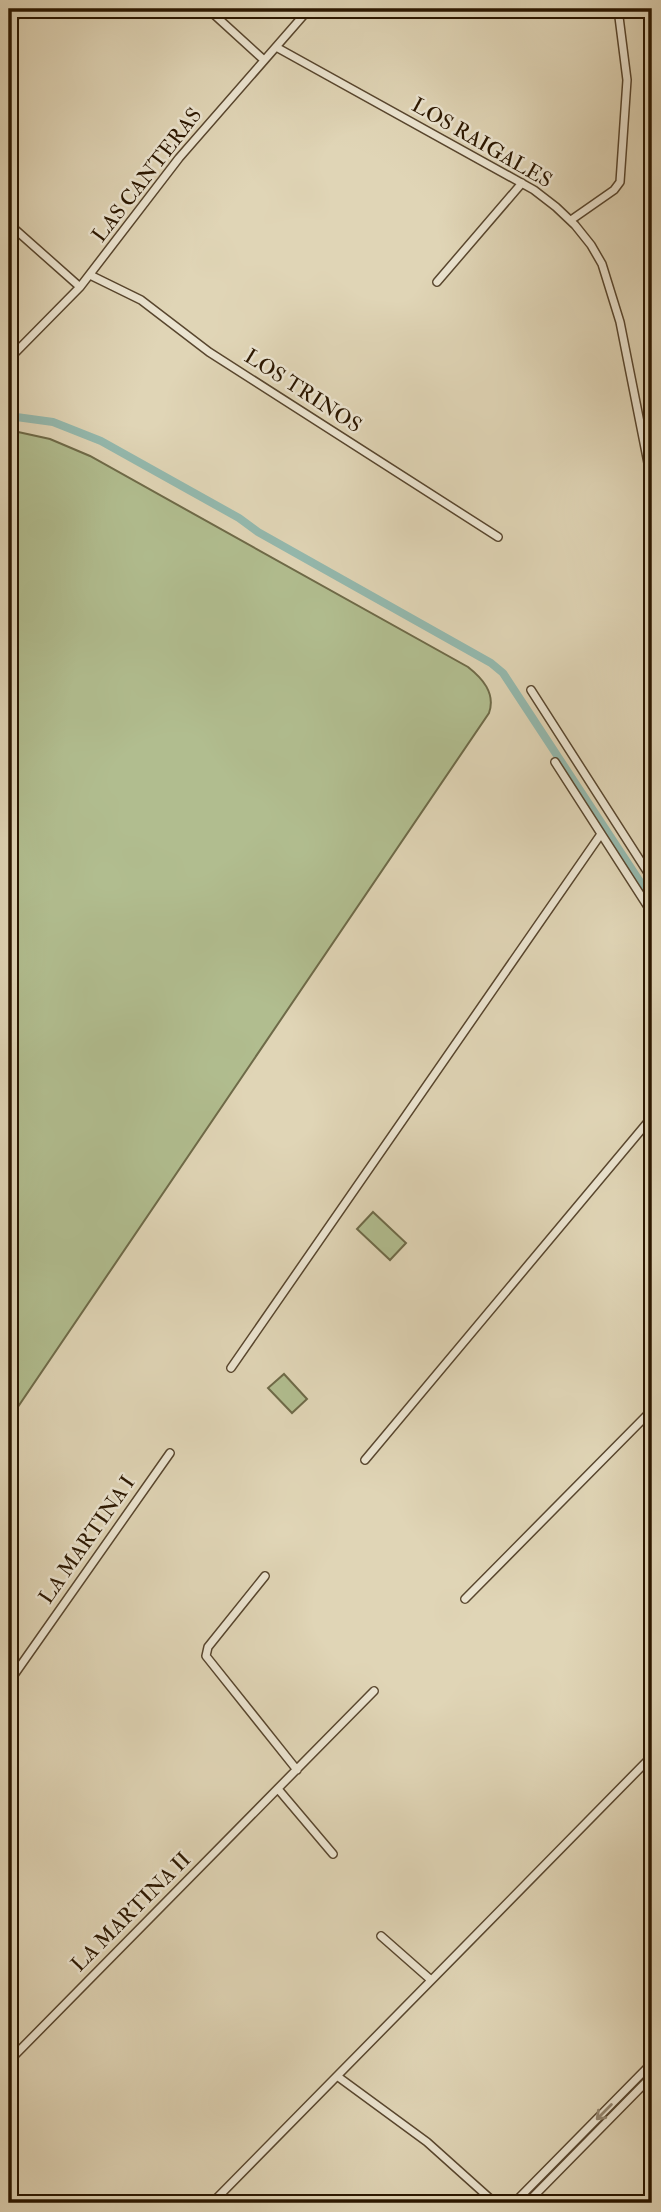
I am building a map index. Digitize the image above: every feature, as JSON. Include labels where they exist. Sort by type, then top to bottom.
[{"type":"street","points":[[9,32],[18,9]]},
{"type":"street","points":[[208,9],[264,60]]},
{"type":"street","name":"LAS CANTERAS","points":[[9,359],[80,287],[173,165],[309,9]]},
{"type":"street","points":[[570,220],[614,190],[620,181],[627,80],[618,9]]},
{"type":"street","name":"LOS RAIGALES","points":[[276,47],[522,183],[545,198],[570,220],[597,254],[612,290],[652,483]]},
{"type":"street","points":[[437,282],[522,183]]},
{"type":"street","points":[[9,224],[80,287]]},
{"type":"street","name":"LOS TRINOS","points":[[89,275],[141,300],[209,352],[498,537]]},
{"type":"street","points":[[531,690],[652,879]]},
{"type":"street","points":[[555,762],[652,914]]},
{"type":"street","points":[[231,1368],[601,834]]},
{"type":"street","points":[[365,1460],[652,1117]]},
{"type":"street","points":[[465,1599],[652,1410]]},
{"type":"street","name":"LA MARTINA I","points":[[9,1682],[170,1453]]},
{"type":"street","points":[[265,1576],[208,1647],[206,1656],[297,1770]]},
{"type":"street","name":"LA MARTINA II","points":[[9,2061],[374,1691]]},
{"type":"street","points":[[212,2203],[652,1756]]},
{"type":"street","points":[[278,1789],[333,1854]]},
{"type":"street","points":[[381,1936],[431,1980]]},
{"type":"street","points":[[514,2203],[652,2063]]},
{"type":"street","points":[[337,2076],[427,2142],[495,2203]]},
{"type":"street","points":[[527,2203],[652,2076]]},
{"type":"green space","points":[[9,430],[50,439],[90,456],[468,667],[486,687],[491,706],[489,713],[9,1420]]},
{"type":"green space","points":[[373,1212],[406,1243],[390,1260],[357,1229]]},
{"type":"green space","points":[[284,1374],[307,1399],[292,1413],[268,1388]]},
{"type":"waterway","points":[[9,416],[53,422],[101,441],[491,663],[503,673],[652,900]]}]
